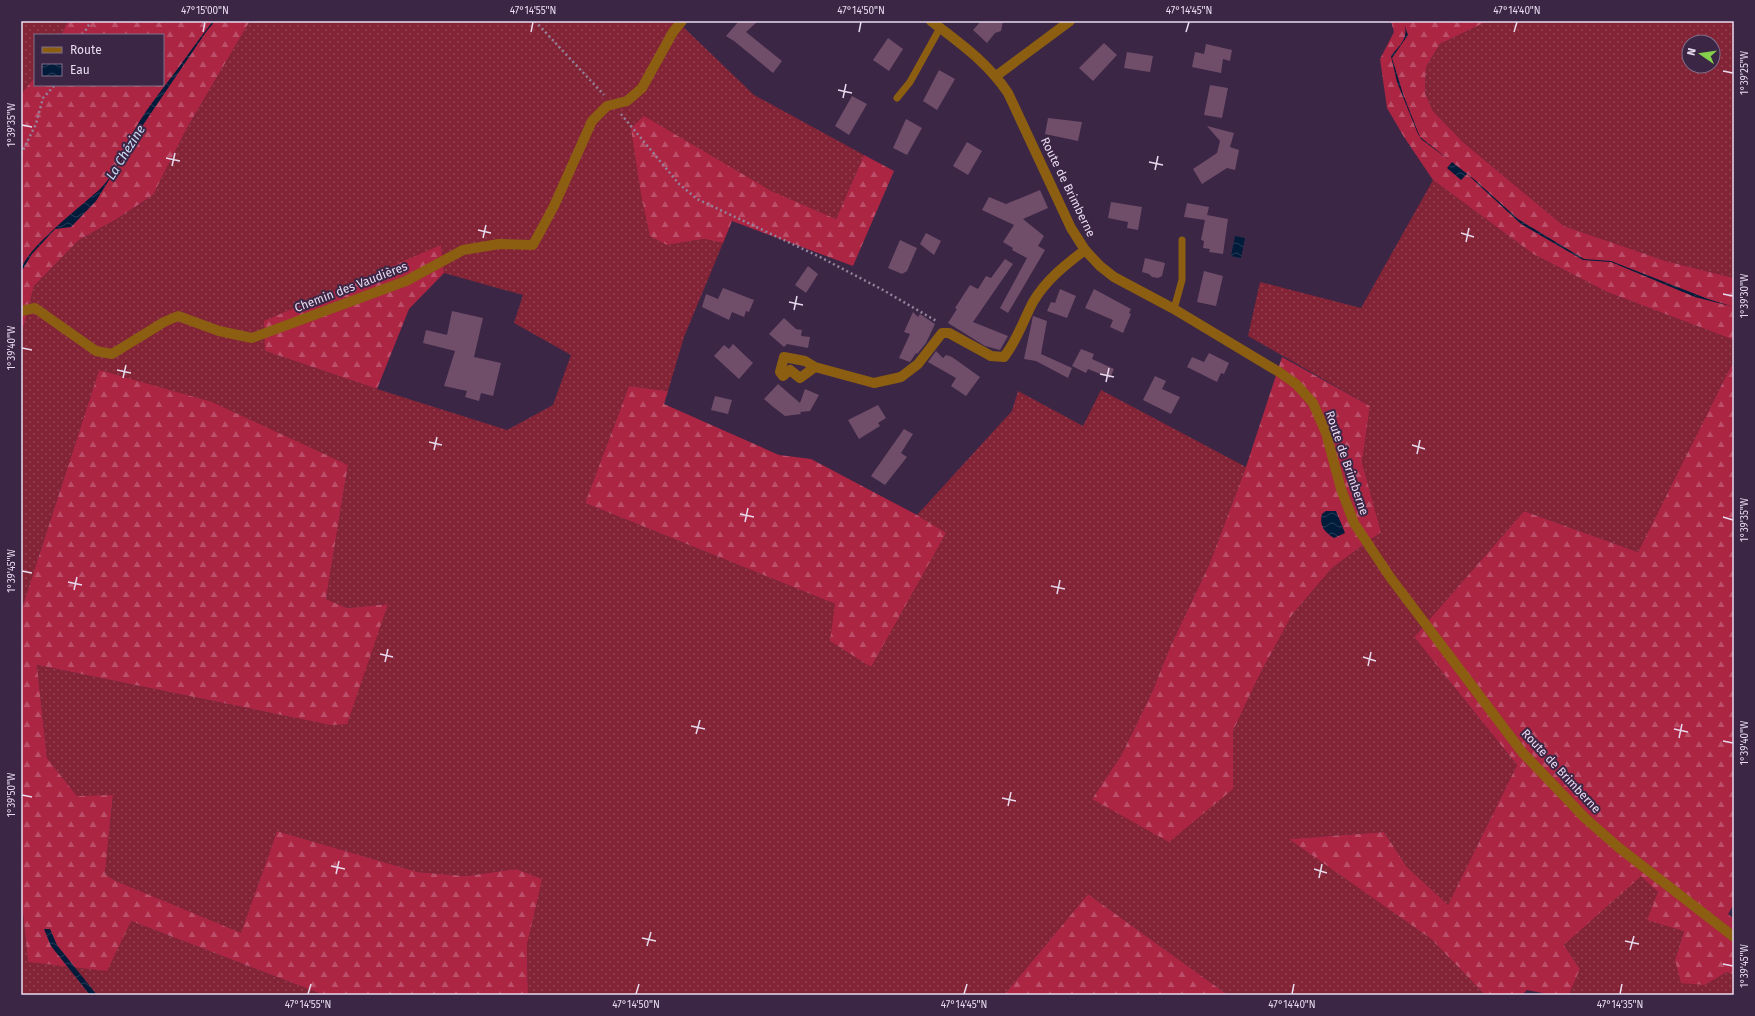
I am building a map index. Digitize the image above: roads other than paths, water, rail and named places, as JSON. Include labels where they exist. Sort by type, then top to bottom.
[{"type":"street","name":"Chemin des Vaudières","points":[[21,312],[35,308],[96,351],[112,354],[164,322],[178,316],[219,331],[252,338],[406,281],[463,250],[499,244],[533,245],[554,206],[592,120],[606,106],[627,101],[642,88],[672,32],[682,21]]},
{"type":"street","name":"Route de Brimberne","points":[[931,21],[977,56],[996,76],[1008,94],[1071,228],[1085,250],[1100,266],[1114,277],[1174,309],[1279,372],[1296,384],[1313,404],[1326,433],[1341,489],[1354,523],[1390,577],[1522,752],[1585,818],[1657,879],[1734,937]]},
{"type":"street","points":[[996,76],[1070,21]]},
{"type":"street","points":[[815,367],[874,384],[901,377],[918,364],[942,333],[949,333],[991,356],[1004,357],[1012,348],[1033,302],[1054,274],[1085,250]]},
{"type":"lane","points":[[897,98],[910,82],[940,28]]},
{"type":"lane","points":[[1174,309],[1182,280],[1182,240]]},
{"type":"water","name":"La Chézine","points":[[213,21],[215,21],[143,125],[96,201],[71,227],[55,229],[32,254],[21,272],[24,263],[42,241],[54,229],[100,189],[106,182],[117,166],[133,132],[158,95]]},
{"type":"water","points":[[1403,21],[1408,35],[1392,58],[1403,94],[1420,137],[1452,162],[1421,139],[1418,134],[1397,82],[1391,56],[1401,44],[1405,36]]},
{"type":"water","points":[[1452,162],[1475,180],[1518,219],[1584,259],[1611,261],[1708,299],[1734,307],[1695,297],[1611,262],[1583,260],[1521,224],[1467,174],[1461,180],[1447,168]]},
{"type":"water","points":[[1235,236],[1245,238],[1241,258],[1231,256]]},
{"type":"water","points":[[1326,511],[1336,511],[1345,533],[1334,538],[1325,531],[1321,518],[1322,514]]},
{"type":"water","points":[[44,929],[50,929],[57,945],[97,995],[90,995],[51,946]]}]
